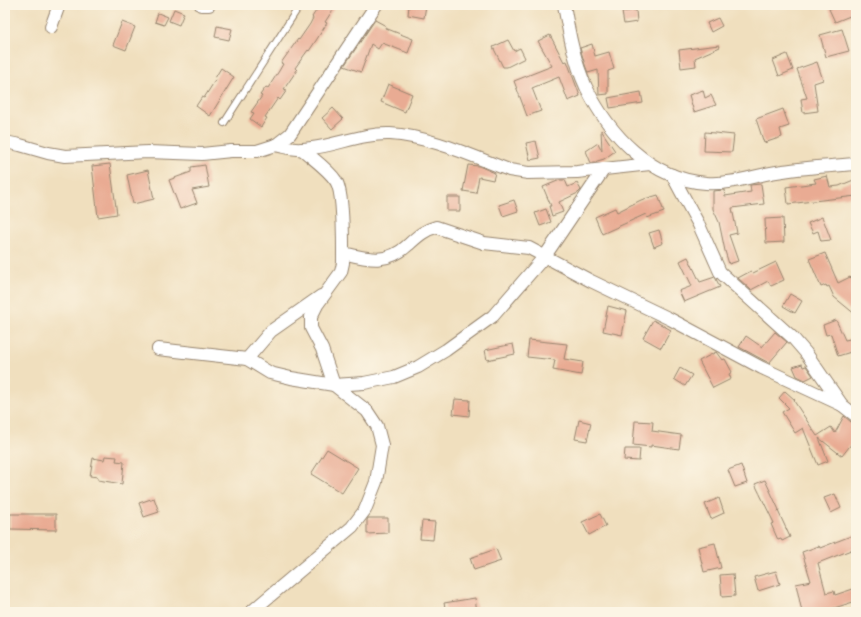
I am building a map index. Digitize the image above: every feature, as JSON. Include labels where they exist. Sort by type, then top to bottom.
[{"type":"street","points":[[51,27],[59,5]]},
{"type":"street","points":[[202,5],[209,5]]},
{"type":"street","points":[[5,142],[65,156],[148,152],[202,154],[231,151],[257,151],[275,145],[290,134],[376,5]]},
{"type":"street","points":[[564,5],[571,43],[586,87],[621,140],[640,158],[662,171],[685,180],[706,183],[733,182],[782,171],[856,164]]},
{"type":"street","points":[[275,145],[302,150],[364,137],[388,134],[410,136],[438,144],[509,170],[520,172],[577,172],[650,164]]},
{"type":"street","points":[[251,612],[352,527],[365,510],[376,482],[382,445],[377,426],[367,411],[334,385],[322,350],[312,328],[311,317],[317,305],[341,272],[343,264],[341,194],[336,182],[328,172],[302,150]]},
{"type":"street","points":[[158,349],[247,359],[270,373],[334,385],[364,383],[394,377],[424,364],[494,316],[545,256],[604,169]]},
{"type":"street","points":[[672,175],[699,225],[720,272],[793,338],[806,353],[842,405]]},
{"type":"street","points":[[343,253],[368,260],[393,256],[406,248],[424,232],[436,227],[484,243],[529,248],[585,278],[670,319],[762,368],[842,405],[856,416]]},
{"type":"street","points":[[247,359],[271,331],[326,292]]},
{"type":"lane","points":[[224,123],[300,5]]},
{"type":"building","points":[[320,5],[336,5],[325,22],[327,23],[317,39],[295,68],[297,70],[284,89],[287,90],[280,100],[278,98],[265,117],[267,118],[261,127],[250,119],[254,113],[251,112],[262,96],[260,95],[266,87],[268,88],[279,71],[283,64],[281,63],[310,24],[313,18],[312,17]]},
{"type":"building","points":[[409,5],[426,5],[424,18],[408,15]]},
{"type":"building","points":[[838,5],[851,5],[855,14],[835,22],[829,9]]},
{"type":"building","points":[[174,9],[184,13],[179,25],[169,21]]},
{"type":"building","points":[[636,10],[637,22],[624,24],[622,12]]},
{"type":"building","points":[[158,13],[168,17],[164,25],[155,22]]},
{"type":"building","points":[[718,18],[722,26],[711,32],[707,23]]},
{"type":"building","points":[[375,20],[386,26],[385,28],[413,39],[408,53],[382,43],[378,49],[371,44],[361,72],[344,66]]},
{"type":"building","points":[[122,22],[135,27],[126,50],[113,45]]},
{"type":"building","points":[[217,26],[232,29],[229,40],[215,37]]},
{"type":"building","points":[[842,29],[849,51],[826,57],[820,35]]},
{"type":"building","points":[[550,35],[564,62],[567,61],[580,96],[568,101],[559,77],[532,88],[541,111],[527,116],[514,81],[552,66],[538,41]]},
{"type":"building","points":[[508,40],[514,51],[520,48],[525,58],[507,67],[503,67],[493,47]]},
{"type":"building","points":[[592,44],[595,56],[609,52],[614,69],[608,71],[608,94],[599,95],[598,70],[588,73],[585,65],[580,48]]},
{"type":"building","points":[[719,45],[720,47],[695,58],[696,66],[681,68],[679,50]]},
{"type":"building","points":[[787,54],[793,70],[779,76],[773,60]]},
{"type":"building","points":[[817,62],[823,80],[814,83],[818,111],[803,113],[801,99],[807,98],[797,69]]},
{"type":"building","points":[[221,68],[234,77],[210,116],[196,106],[202,97],[204,98]]},
{"type":"building","points":[[388,84],[412,94],[405,112],[381,102]]},
{"type":"building","points":[[703,90],[705,98],[711,95],[716,105],[694,112],[689,95]]},
{"type":"building","points":[[641,92],[643,103],[610,108],[608,98]]},
{"type":"building","points":[[333,108],[343,119],[332,129],[322,118]]},
{"type":"building","points":[[783,109],[789,126],[780,129],[782,137],[764,143],[756,119]]},
{"type":"building","points":[[601,130],[615,151],[604,159],[591,163],[586,151],[598,143],[602,151]]},
{"type":"building","points":[[705,132],[734,135],[732,152],[704,151]]},
{"type":"building","points":[[536,141],[540,158],[530,160],[526,143]]},
{"type":"building","points":[[110,164],[117,214],[98,217],[92,166]]},
{"type":"building","points":[[205,165],[209,187],[192,190],[197,203],[180,209],[169,180],[191,172],[191,167]]},
{"type":"building","points":[[468,165],[479,166],[495,173],[493,180],[479,177],[476,193],[463,191]]},
{"type":"building","points":[[148,170],[154,199],[133,204],[127,175]]},
{"type":"building","points":[[827,176],[830,187],[839,186],[856,179],[856,196],[788,204],[786,187],[816,183],[814,179]]},
{"type":"building","points":[[560,180],[565,180],[568,187],[577,183],[581,190],[559,202],[563,212],[552,216],[549,206],[551,206],[543,187]]},
{"type":"building","points":[[761,184],[764,204],[732,208],[737,233],[729,235],[738,261],[729,264],[719,222],[713,209],[713,191],[724,190],[725,196],[751,192],[750,185]]},
{"type":"building","points":[[658,195],[664,212],[647,218],[646,214],[602,234],[595,217],[615,208],[617,212],[641,200]]},
{"type":"building","points":[[447,197],[460,197],[460,211],[447,211]]},
{"type":"building","points":[[514,200],[518,211],[503,216],[499,205]]},
{"type":"building","points":[[546,209],[551,222],[540,226],[535,213]]},
{"type":"building","points":[[822,217],[831,240],[821,241],[818,231],[813,233],[808,223]]},
{"type":"building","points":[[783,218],[784,242],[766,243],[765,219]]},
{"type":"building","points":[[659,230],[663,243],[654,247],[649,233]]},
{"type":"building","points":[[825,253],[838,283],[850,277],[856,276],[856,315],[834,297],[829,286],[827,287],[826,285],[821,287],[809,259]]},
{"type":"building","points":[[688,257],[700,282],[715,277],[720,287],[684,302],[679,291],[692,286],[680,261]]},
{"type":"building","points":[[776,262],[784,280],[771,286],[768,281],[751,290],[738,278],[751,271],[753,273]]},
{"type":"building","points":[[790,294],[802,301],[795,313],[783,306]]},
{"type":"building","points":[[608,306],[627,311],[622,335],[603,331]]},
{"type":"building","points":[[653,320],[671,330],[661,348],[643,338]]},
{"type":"building","points":[[836,320],[845,340],[850,339],[854,351],[838,356],[831,334],[826,335],[823,325]]},
{"type":"building","points":[[775,332],[787,342],[769,363],[739,347],[746,336],[762,347]]},
{"type":"building","points":[[529,340],[567,344],[564,359],[583,362],[581,375],[553,370],[555,360],[527,357]]},
{"type":"building","points":[[513,344],[515,354],[487,360],[485,350]]},
{"type":"building","points":[[716,352],[722,360],[725,359],[732,372],[729,374],[731,379],[713,388],[699,361]]},
{"type":"building","points":[[802,364],[803,367],[806,366],[813,376],[805,380],[797,376],[793,367]]},
{"type":"building","points":[[680,368],[692,375],[685,386],[674,379]]},
{"type":"building","points":[[785,391],[795,400],[794,401],[817,436],[831,427],[835,433],[844,416],[851,422],[856,423],[856,438],[842,456],[819,438],[828,461],[818,465],[803,428],[795,433],[782,412],[789,408],[779,398]]},
{"type":"building","points":[[455,399],[470,400],[469,416],[453,414]]},
{"type":"building","points":[[579,420],[591,423],[587,441],[575,439]]},
{"type":"building","points":[[635,421],[653,422],[652,431],[681,435],[679,449],[651,445],[651,447],[633,445]]},
{"type":"building","points":[[327,449],[358,468],[342,493],[311,474]]},
{"type":"building","points":[[625,449],[640,449],[639,461],[624,460]]},
{"type":"building","points":[[105,456],[117,457],[116,461],[124,462],[122,484],[98,480],[98,477],[90,476],[93,458],[104,460]]},
{"type":"building","points":[[741,465],[747,483],[735,487],[728,470]]},
{"type":"building","points":[[765,480],[790,537],[782,541],[781,539],[778,540],[771,524],[774,523],[755,484]]},
{"type":"building","points":[[835,494],[841,508],[831,513],[824,498]]},
{"type":"building","points":[[154,498],[159,512],[144,517],[139,503]]},
{"type":"building","points":[[719,498],[724,513],[711,519],[705,504]]},
{"type":"building","points":[[10,514],[56,514],[56,530],[10,529]]},
{"type":"building","points":[[600,514],[606,526],[589,535],[582,522]]},
{"type":"building","points":[[368,518],[388,518],[388,533],[367,534]]},
{"type":"building","points":[[422,521],[435,522],[433,540],[420,539]]},
{"type":"building","points":[[856,534],[856,548],[818,563],[826,593],[834,591],[835,595],[856,588],[856,601],[822,612],[802,612],[796,584],[811,581],[802,552],[819,546],[820,548]]},
{"type":"building","points":[[715,543],[721,568],[704,572],[698,547]]},
{"type":"building","points":[[496,549],[501,561],[474,570],[470,558]]},
{"type":"building","points":[[776,571],[780,584],[758,591],[754,577]]},
{"type":"building","points":[[733,574],[735,596],[722,597],[720,575]]},
{"type":"building","points":[[475,598],[477,612],[446,612],[444,603]]}]
